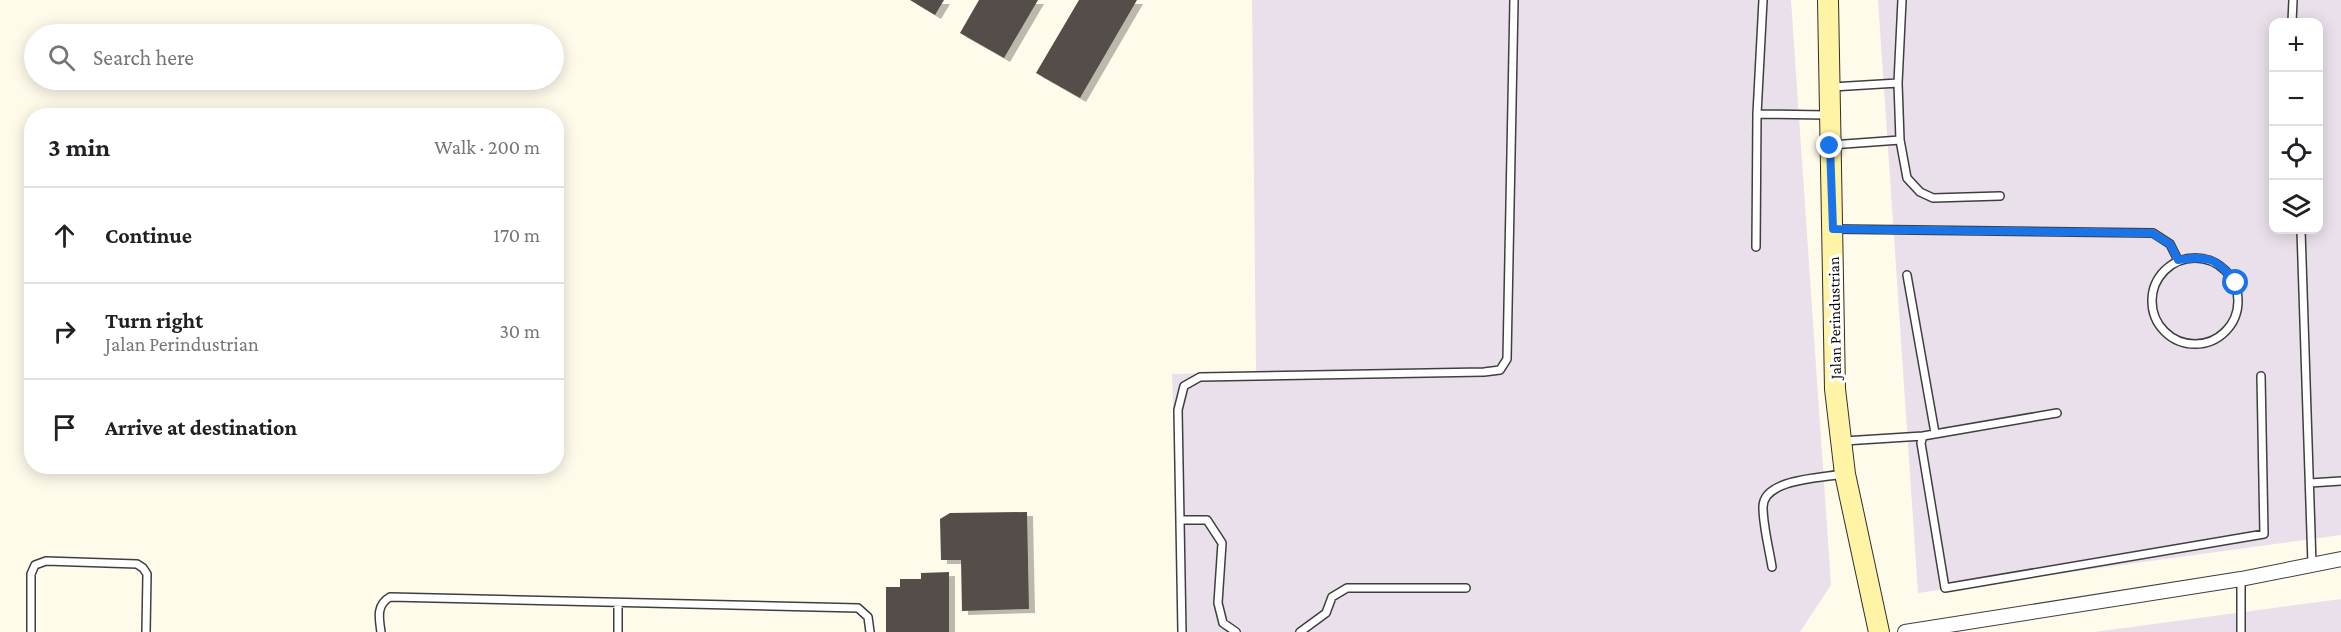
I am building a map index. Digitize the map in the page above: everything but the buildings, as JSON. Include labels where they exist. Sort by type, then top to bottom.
[{"type":"main road","name":"Jalan Perindustrian","points":[[1828,0],[1834,389],[1845,474],[1879,632]]},
{"type":"street","points":[[1905,632],[2241,579],[2341,559]]},
{"type":"lane","points":[[1182,632],[1178,410],[1184,386],[1200,377],[1484,372],[1500,370],[1507,359],[1514,0]]},
{"type":"lane","points":[[1756,247],[1757,114],[1763,0]]},
{"type":"lane","points":[[1902,0],[1898,83],[1900,140],[1907,178],[1920,192],[1933,198],[2000,196]]},
{"type":"lane","points":[[2292,18],[2293,0]]},
{"type":"lane","points":[[1829,87],[1898,83]]},
{"type":"lane","points":[[1757,114],[1830,115]]},
{"type":"lane","points":[[1830,146],[1900,140]]},
{"type":"lane","points":[[1833,229],[2152,233],[2170,244],[2178,260]]},
{"type":"lane","points":[[2301,234],[2312,564]]},
{"type":"lane","points":[[2200,257],[2220,264],[2236,283],[2240,306],[2230,329],[2201,346],[2169,337],[2154,319],[2151,296],[2155,285],[2160,275],[2178,260],[2200,257]]},
{"type":"lane","points":[[1907,274],[1935,433]]},
{"type":"lane","points":[[1923,436],[1922,443],[1945,588],[2264,534],[2261,376]]},
{"type":"lane","points":[[1841,442],[1923,436],[2057,413]]},
{"type":"lane","points":[[1772,567],[1763,505],[1767,493],[1779,485],[1845,474]]},
{"type":"lane","points":[[2310,483],[2341,481]]},
{"type":"lane","points":[[1180,520],[1207,520],[1222,543],[1218,603],[1223,623],[1236,632]]},
{"type":"lane","points":[[31,632],[31,574],[35,565],[46,561],[136,564],[143,568],[147,574],[146,632]]},
{"type":"lane","points":[[2241,579],[2241,632]]},
{"type":"lane","points":[[1300,632],[1326,613],[1332,597],[1347,588],[1466,588]]},
{"type":"lane","points":[[381,632],[379,612],[384,600],[390,597],[858,608],[868,617],[870,632]]},
{"type":"lane","points":[[618,603],[618,632]]},
{"type":"shaded area","points":[[1252,0],[1791,0],[1831,585],[1800,632],[1180,632],[1172,374],[1256,372]]},
{"type":"shaded area","points":[[1878,0],[2341,0],[2341,535],[1918,593]]},
{"type":"shaded area","points":[[2341,599],[2341,632],[2094,632]]},
{"type":"route","points":[[1830,146],[1833,229],[2152,233],[2170,244],[2178,260],[2200,257],[2220,264],[2236,283]]}]
